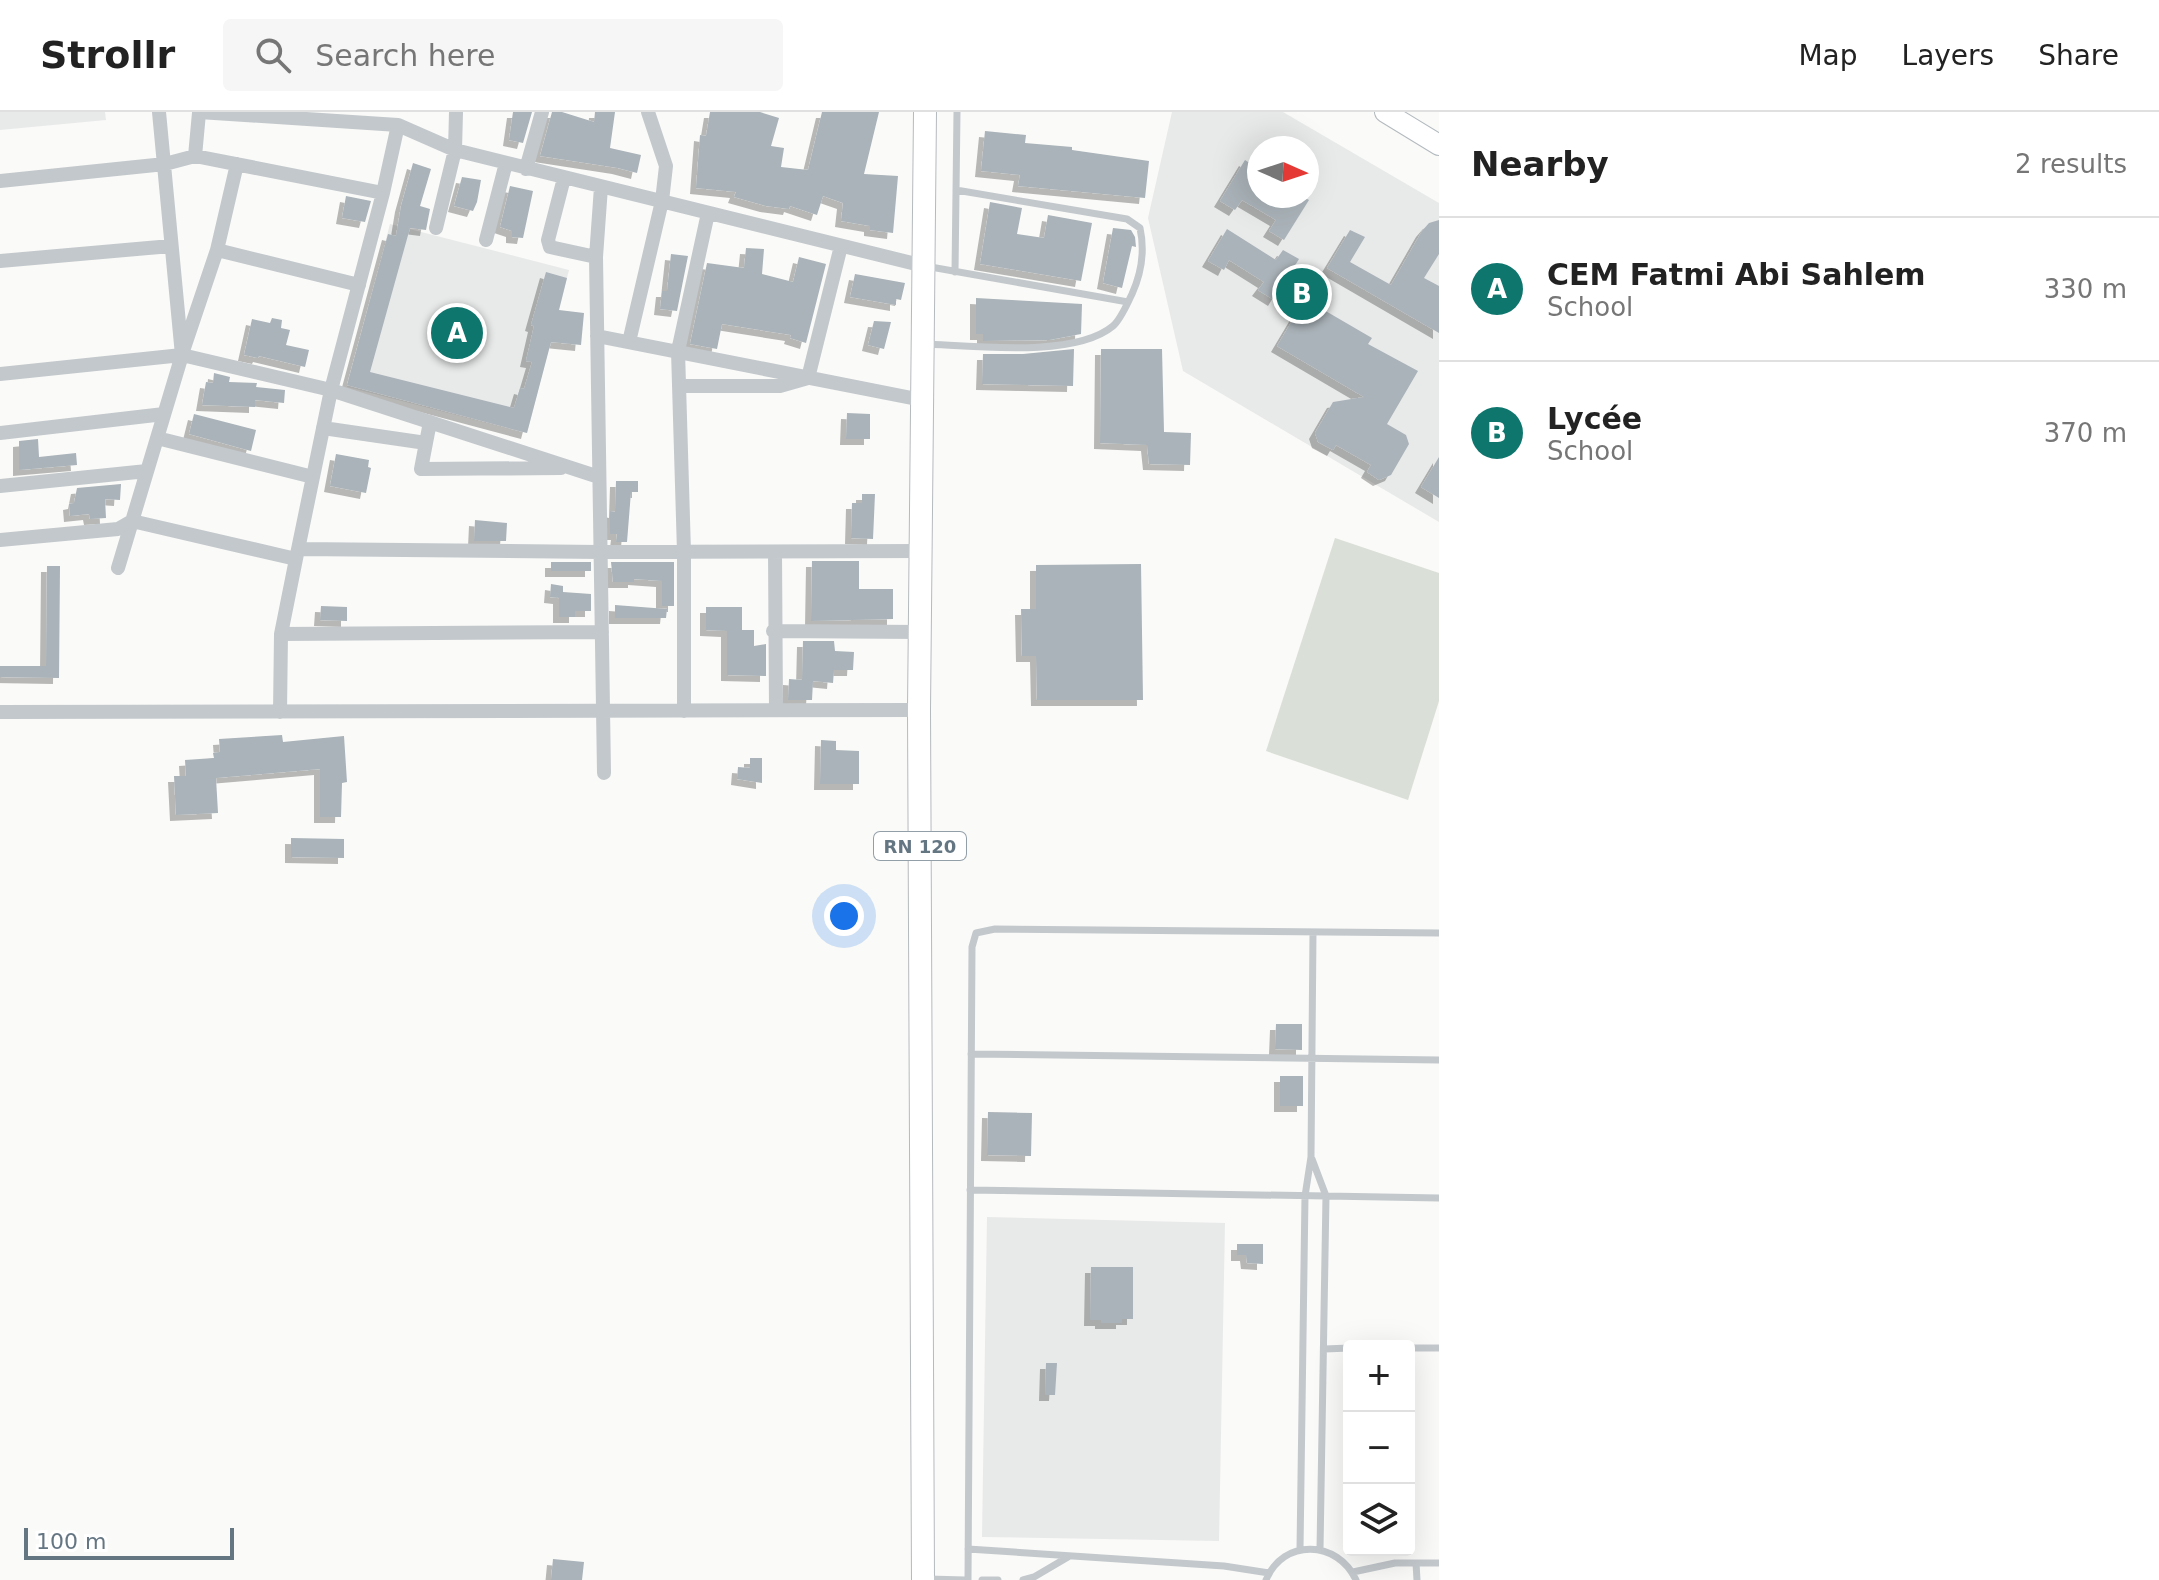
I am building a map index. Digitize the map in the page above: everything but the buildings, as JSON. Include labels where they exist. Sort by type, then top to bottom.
[{"type":"main road","name":"RN 120","points":[[923,1579],[919,710],[925,112]]},
{"type":"main road","points":[[1385,112],[1439,145]]},
{"type":"street","points":[[159,112],[182,355]]},
{"type":"street","points":[[195,156],[199,112],[398,125],[455,150],[924,266]]},
{"type":"street","points":[[436,228],[455,150],[456,112]]},
{"type":"street","points":[[526,169],[542,112]]},
{"type":"street","points":[[629,342],[662,201],[666,166],[648,112]]},
{"type":"street","points":[[280,712],[281,634],[297,554],[331,390],[398,125]]},
{"type":"street","points":[[0,181],[165,164],[195,156],[383,193]]},
{"type":"street","points":[[486,240],[506,163]]},
{"type":"street","points":[[118,568],[217,250],[237,164]]},
{"type":"street","points":[[564,178],[548,240],[550,247],[596,257]]},
{"type":"street","points":[[601,187],[596,257],[604,773]]},
{"type":"street","points":[[684,711],[684,552],[678,351],[708,213]]},
{"type":"street","points":[[0,261],[171,246]]},
{"type":"street","points":[[808,378],[841,246]]},
{"type":"street","points":[[217,250],[359,285]]},
{"type":"street","points":[[597,336],[922,400]]},
{"type":"street","points":[[0,374],[182,355],[331,390],[599,477]]},
{"type":"street","points":[[679,386],[780,386],[808,378]]},
{"type":"street","points":[[0,433],[164,414]]},
{"type":"street","points":[[430,422],[421,469],[573,468]]},
{"type":"street","points":[[323,428],[426,443]]},
{"type":"street","points":[[157,438],[313,477]]},
{"type":"street","points":[[0,486],[147,471]]},
{"type":"street","points":[[0,540],[118,529],[132,521],[297,554],[921,551]]},
{"type":"street","points":[[775,552],[773,631],[776,710]]},
{"type":"street","points":[[773,631],[920,632]]},
{"type":"street","points":[[281,634],[602,632]]},
{"type":"street","points":[[0,712],[919,710]]},
{"type":"lane","points":[[955,272],[957,112]]},
{"type":"lane","points":[[923,344],[1029,347],[1079,343],[1113,326],[1139,278],[1143,241],[1140,228],[1127,219],[956,190]]},
{"type":"lane","points":[[924,266],[1128,302]]},
{"type":"lane","points":[[923,1579],[966,1580],[972,947],[976,933],[995,929],[1439,933]]},
{"type":"lane","points":[[1300,1549],[1305,1196],[1311,1157],[1313,932]]},
{"type":"lane","points":[[971,1054],[1439,1060]]},
{"type":"lane","points":[[1311,1157],[1326,1196],[1320,1549]]},
{"type":"lane","points":[[970,1190],[1439,1198]]},
{"type":"lane","points":[[1325,1349],[1343,1348]]},
{"type":"lane","points":[[1415,1348],[1439,1348]]},
{"type":"lane","points":[[968,1549],[1224,1566],[1267,1576],[1282,1558],[1300,1549],[1320,1549],[1339,1557],[1354,1576],[1395,1563],[1439,1563]]},
{"type":"lane","points":[[1023,1580],[1070,1556]]},
{"type":"lane","points":[[1416,1563],[1417,1580]]},
{"type":"lane","points":[[982,1580],[998,1580]]},
{"type":"shaded area","points":[[0,112],[105,112],[106,120],[0,130]]},
{"type":"shaded area","points":[[1172,112],[1283,112],[1439,203],[1439,522],[1183,371],[1148,218]]},
{"type":"shaded area","points":[[390,224],[569,270],[527,433],[347,387]]},
{"type":"shaded area","points":[[1335,538],[1439,573],[1439,701],[1408,800],[1266,751]]},
{"type":"shaded area","points":[[987,1217],[1225,1223],[1219,1541],[982,1537]]},
{"type":"place","name":"Lycée","points":[[1302,294]]},
{"type":"place","name":"CEM Fatmi Abi Sahlem","points":[[457,333]]}]
